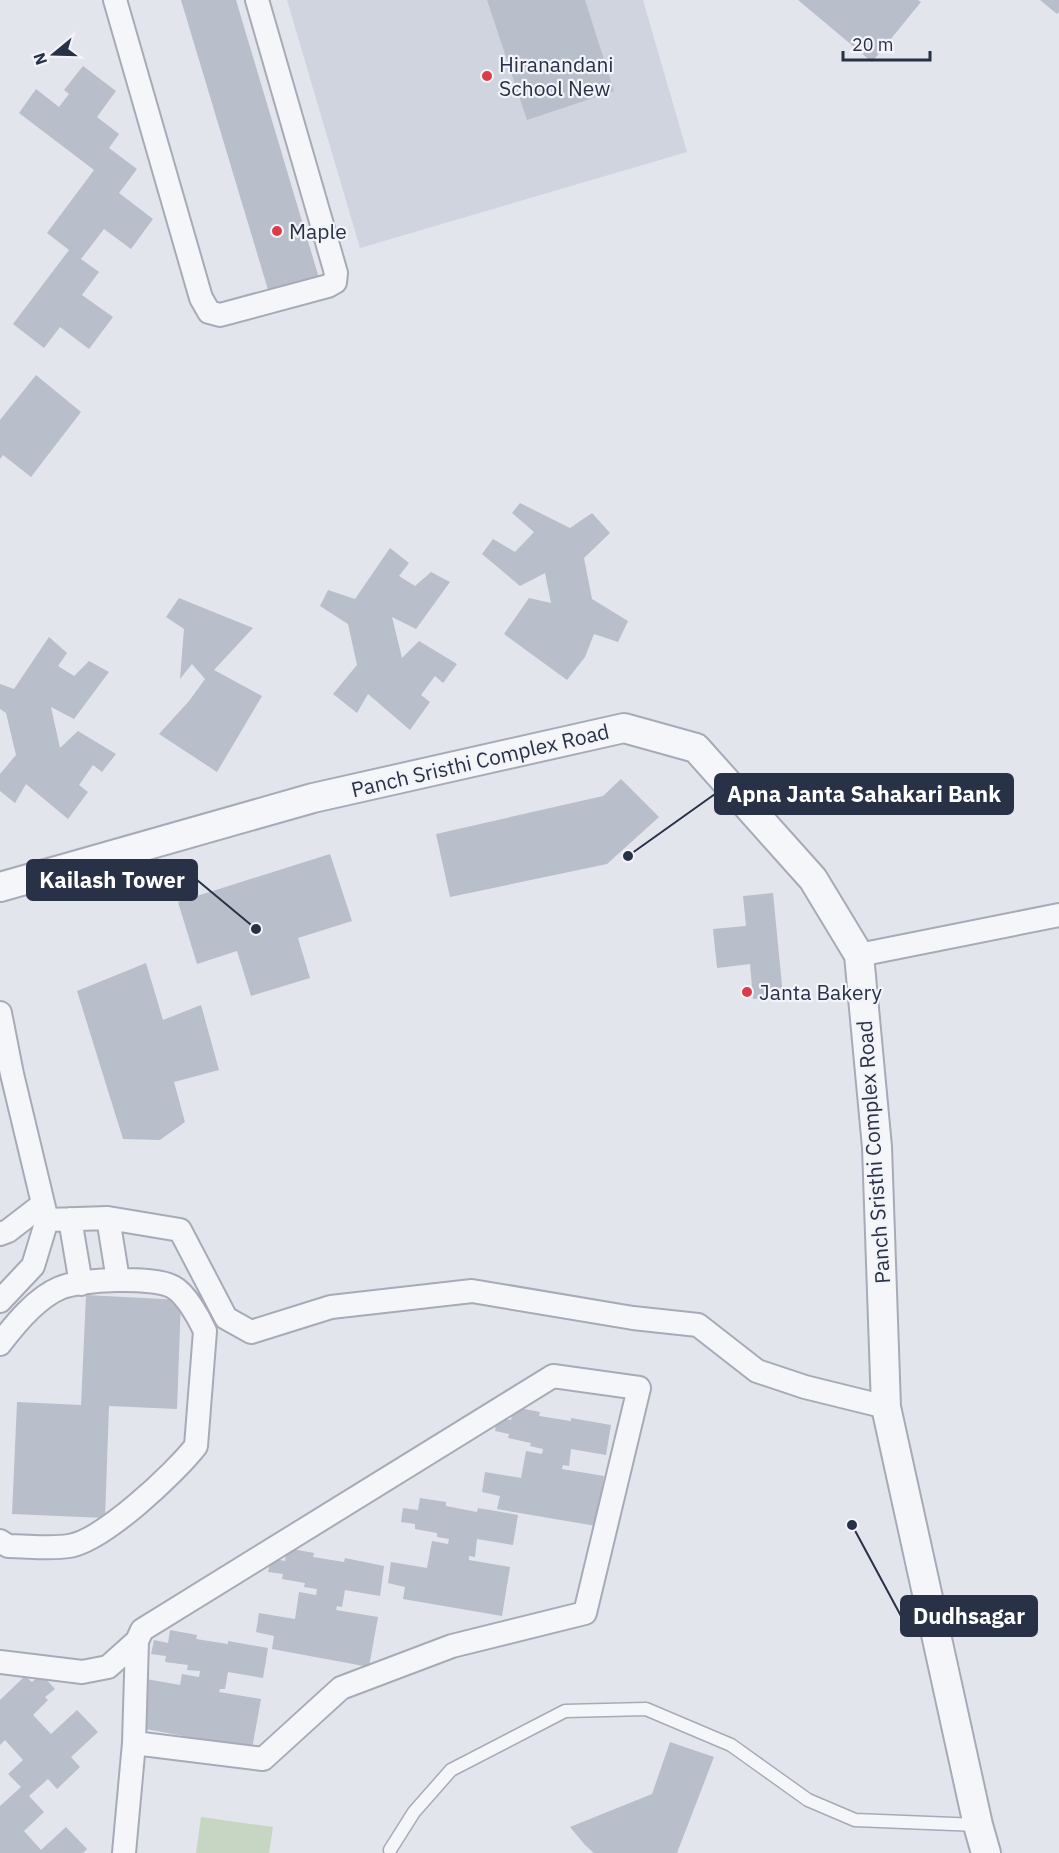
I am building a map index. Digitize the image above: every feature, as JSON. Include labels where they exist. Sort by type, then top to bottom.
[{"type":"street","points":[[115,0],[201,298],[209,312],[220,315],[328,286],[335,282],[336,273],[257,0]]},
{"type":"street","name":"Panch Sristhi Complex Road","points":[[0,887],[313,798],[624,728],[696,748],[813,879],[859,955],[877,1147],[886,1407],[986,1853]]},
{"type":"street","points":[[859,955],[1059,915]]},
{"type":"street","points":[[0,1013],[45,1212],[33,1266],[0,1300]]},
{"type":"street","points":[[0,1234],[45,1212],[70,1219],[108,1218],[180,1230],[226,1318],[251,1332],[331,1307],[472,1291],[633,1318],[698,1325],[758,1371],[805,1387],[886,1407]]},
{"type":"street","points":[[108,1218],[118,1280]]},
{"type":"street","points":[[70,1219],[81,1284]]},
{"type":"street","points":[[0,1344],[18,1322],[52,1292],[62,1287],[118,1280],[156,1281],[174,1287],[197,1314],[205,1331],[196,1446],[186,1459],[133,1508],[98,1534],[70,1546],[9,1546],[0,1541]]},
{"type":"street","points":[[0,1662],[82,1672],[108,1667],[140,1635],[553,1376],[639,1388],[585,1613],[452,1646],[342,1688],[263,1759],[134,1743]]},
{"type":"street","points":[[124,1853],[134,1743],[140,1635]]},
{"type":"lane","points":[[390,1850],[414,1812],[451,1770],[565,1711],[646,1709],[731,1745],[808,1800],[855,1820],[978,1825]]},
{"type":"shaded area","name":"Hiranandani School New","points":[[287,0],[643,0],[687,152],[360,248]]},
{"type":"green space","points":[[201,1817],[273,1827],[269,1853],[196,1853]]},
{"type":"building","points":[[181,0],[236,0],[319,278],[269,293]]},
{"type":"building","points":[[487,0],[585,0],[614,91],[527,120]]},
{"type":"building","points":[[798,0],[918,0],[921,2],[872,62]]},
{"type":"building","points":[[1040,0],[1059,0],[1059,12],[1057,14]]},
{"type":"building","points":[[83,66],[116,91],[97,117],[119,134],[109,148],[137,169],[119,193],[153,219],[131,249],[104,229],[81,259],[99,272],[82,295],[113,317],[89,349],[60,327],[44,348],[13,324],[69,250],[47,233],[94,170],[19,113],[36,89],[59,107],[69,94],[64,90]]},
{"type":"building","points":[[36,375],[81,412],[31,477],[3,455],[0,459],[0,420]]},
{"type":"building","points":[[520,503],[570,528],[592,513],[610,533],[584,558],[592,599],[628,621],[618,642],[594,634],[585,657],[567,680],[504,634],[529,598],[551,603],[545,573],[520,586],[482,554],[493,539],[515,552],[534,532],[512,513]]},
{"type":"building","points":[[390,548],[409,563],[399,576],[415,586],[431,572],[450,582],[416,629],[392,617],[402,658],[419,641],[457,664],[443,683],[435,676],[421,695],[430,702],[410,730],[368,694],[357,713],[333,694],[357,665],[348,624],[320,606],[328,590],[355,599]]},
{"type":"building","points":[[179,598],[253,628],[214,670],[262,696],[217,772],[159,734],[189,701],[205,679],[192,664],[180,679],[184,629],[166,617]]},
{"type":"building","points":[[49,637],[67,653],[58,666],[74,676],[89,661],[109,672],[74,719],[51,707],[60,748],[78,731],[116,754],[102,772],[93,765],[79,785],[88,792],[68,819],[26,784],[15,803],[0,791],[0,774],[16,755],[6,713],[0,709],[0,684],[14,689]]},
{"type":"building","points":[[621,779],[659,817],[607,864],[450,897],[436,834],[603,796]]},
{"type":"building","points":[[330,854],[352,921],[298,938],[310,978],[251,996],[237,951],[197,964],[178,902]]},
{"type":"building","points":[[773,893],[783,996],[753,999],[750,964],[717,968],[713,929],[746,926],[743,896]]},
{"type":"building","points":[[146,963],[163,1020],[201,1005],[219,1070],[174,1082],[185,1122],[160,1140],[123,1139],[77,991]]},
{"type":"building","points":[[86,1295],[181,1300],[177,1409],[109,1406],[105,1518],[12,1514],[17,1402],[81,1405]]},
{"type":"building","points":[[514,1407],[540,1412],[539,1416],[571,1421],[571,1418],[611,1425],[606,1455],[571,1449],[569,1466],[563,1465],[562,1469],[604,1476],[596,1526],[497,1509],[500,1496],[482,1492],[485,1472],[521,1478],[526,1451],[542,1454],[543,1449],[530,1446],[531,1443],[508,1438],[509,1434],[495,1431],[497,1417],[511,1420]]},
{"type":"building","points":[[420,1498],[446,1502],[446,1506],[477,1512],[478,1508],[518,1515],[513,1545],[477,1539],[475,1557],[469,1556],[469,1560],[510,1567],[502,1616],[403,1599],[405,1587],[388,1583],[391,1562],[427,1568],[432,1541],[448,1544],[449,1539],[437,1537],[437,1533],[415,1529],[415,1524],[401,1522],[403,1508],[418,1510]]},
{"type":"building","points":[[287,1548],[314,1553],[313,1557],[344,1562],[345,1558],[384,1566],[380,1596],[345,1590],[342,1607],[337,1606],[336,1610],[378,1617],[369,1667],[272,1649],[274,1636],[256,1632],[259,1613],[295,1619],[299,1592],[316,1595],[317,1589],[304,1587],[305,1583],[282,1579],[283,1574],[268,1572],[271,1558],[285,1561]]},
{"type":"building","points":[[170,1630],[197,1635],[196,1639],[228,1644],[228,1641],[268,1648],[263,1678],[228,1672],[225,1689],[220,1689],[219,1692],[261,1699],[252,1749],[146,1729],[146,1679],[180,1685],[182,1674],[199,1677],[200,1671],[187,1670],[188,1665],[165,1662],[166,1656],[151,1654],[154,1640],[168,1643]]},
{"type":"building","points":[[41,1674],[55,1689],[45,1697],[48,1700],[33,1715],[51,1734],[77,1710],[98,1732],[71,1757],[80,1767],[57,1789],[48,1779],[29,1796],[44,1812],[24,1831],[41,1850],[66,1827],[87,1849],[83,1853],[0,1853],[0,1806],[21,1787],[8,1774],[23,1760],[5,1740],[0,1745],[0,1700],[25,1676],[32,1682]]},
{"type":"building","points":[[670,1742],[714,1757],[677,1853],[594,1853],[570,1827],[652,1794]]},
{"type":"place","name":"Hiranandani School New","points":[[487,76]]},
{"type":"place","name":"Maple","points":[[277,231]]},
{"type":"place","name":"Apna Janta Sahakari Bank","points":[[628,856]]},
{"type":"place","name":"Kailash Tower","points":[[256,929]]},
{"type":"place","name":"Janta Bakery","points":[[747,992]]},
{"type":"place","name":"Dudhsagar","points":[[852,1525]]}]
